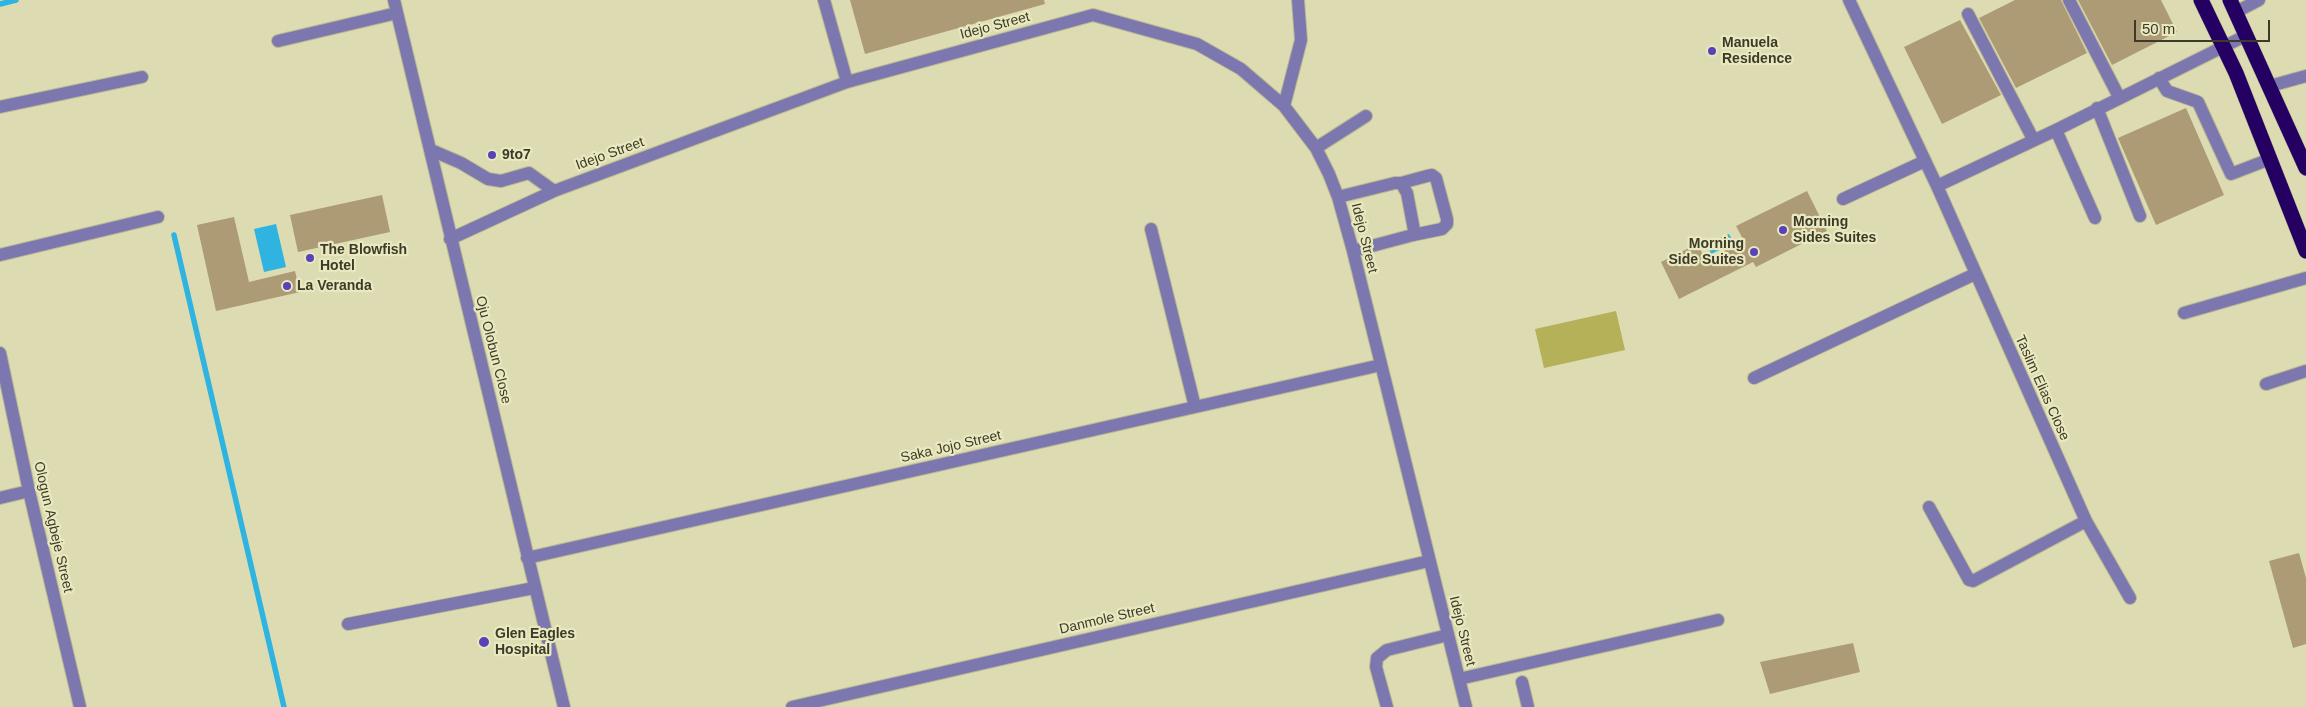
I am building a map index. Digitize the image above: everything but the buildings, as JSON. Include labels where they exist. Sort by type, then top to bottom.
[{"type":"highway","points":[[2201,0],[2224,46],[2305,247]]},
{"type":"highway","points":[[2233,6],[2306,168]]},
{"type":"street","name":"Oju Olobun Close","points":[[394,0],[564,707]]},
{"type":"street","points":[[824,0],[847,82]]},
{"type":"street","points":[[1284,106],[1301,40],[1298,0]]},
{"type":"street","name":"Taslim Elias Close","points":[[1849,0],[1937,186],[2086,521],[2130,598]]},
{"type":"street","points":[[2069,0],[2120,97]]},
{"type":"street","points":[[2233,6],[2259,0]]},
{"type":"street","points":[[278,41],[397,13]]},
{"type":"street","name":"Idejo Street","points":[[450,239],[554,191],[847,82],[1093,14],[1197,44],[1241,69],[1284,106],[1316,148],[1338,197],[1466,707]]},
{"type":"street","points":[[1968,14],[2033,139]]},
{"type":"street","points":[[1937,186],[2033,139],[2056,130],[2096,108],[2247,35]]},
{"type":"street","points":[[2270,86],[2306,76]]},
{"type":"street","points":[[0,107],[142,77]]},
{"type":"street","points":[[2159,78],[2167,91],[2198,102],[2232,174],[2270,159]]},
{"type":"street","points":[[2096,108],[2140,216]]},
{"type":"street","points":[[1316,148],[1366,116]]},
{"type":"street","points":[[2056,130],[2095,218]]},
{"type":"street","points":[[431,150],[461,163],[488,179],[501,181],[529,173],[554,191]]},
{"type":"street","points":[[1843,199],[1925,161]]},
{"type":"street","points":[[1338,197],[1432,175],[1436,178],[1447,219],[1447,224],[1442,229],[1352,252]]},
{"type":"street","points":[[1401,183],[1407,192],[1414,230],[1413,235]]},
{"type":"street","points":[[0,255],[158,217]]},
{"type":"street","points":[[1150,230],[1195,407]]},
{"type":"street","points":[[1754,378],[1975,274]]},
{"type":"street","points":[[2184,312],[2306,278]]},
{"type":"street","name":"Ologun Agbeje Street","points":[[0,353],[29,491],[80,707]]},
{"type":"street","name":"Saka Jojo Street","points":[[528,558],[1380,364]]},
{"type":"street","points":[[2266,384],[2306,371]]},
{"type":"street","points":[[0,498],[29,491]]},
{"type":"street","points":[[1929,507],[1969,580],[1973,581],[2086,521]]},
{"type":"street","name":"Danmole Street","points":[[792,707],[1429,561]]},
{"type":"street","points":[[348,624],[534,588]]},
{"type":"street","points":[[1459,679],[1718,620]]},
{"type":"street","points":[[1387,707],[1376,667],[1377,658],[1387,650],[1448,635]]},
{"type":"street","points":[[1522,682],[1528,707]]},
{"type":"shaded area","points":[[1616,311],[1625,350],[1544,368],[1535,329]]},
{"type":"water","points":[[276,224],[286,267],[264,272],[254,229]]},
{"type":"water","points":[[1729,234],[1734,243],[1711,254],[1707,244]]},
{"type":"waterway","points":[[0,4],[16,0]]},
{"type":"waterway","points":[[174,235],[284,707]]},
{"type":"place","name":"Manuela Residence","points":[[1712,51]]},
{"type":"place","name":"9to7","points":[[492,155]]},
{"type":"place","name":"Morning Sides Suites","points":[[1783,230]]},
{"type":"place","name":"Morning Side Suites","points":[[1754,252]]},
{"type":"place","name":"The Blowfish Hotel","points":[[310,258]]},
{"type":"place","name":"La Veranda","points":[[287,286]]},
{"type":"place","name":"Glen Eagles Hospital","points":[[484,642]]}]
